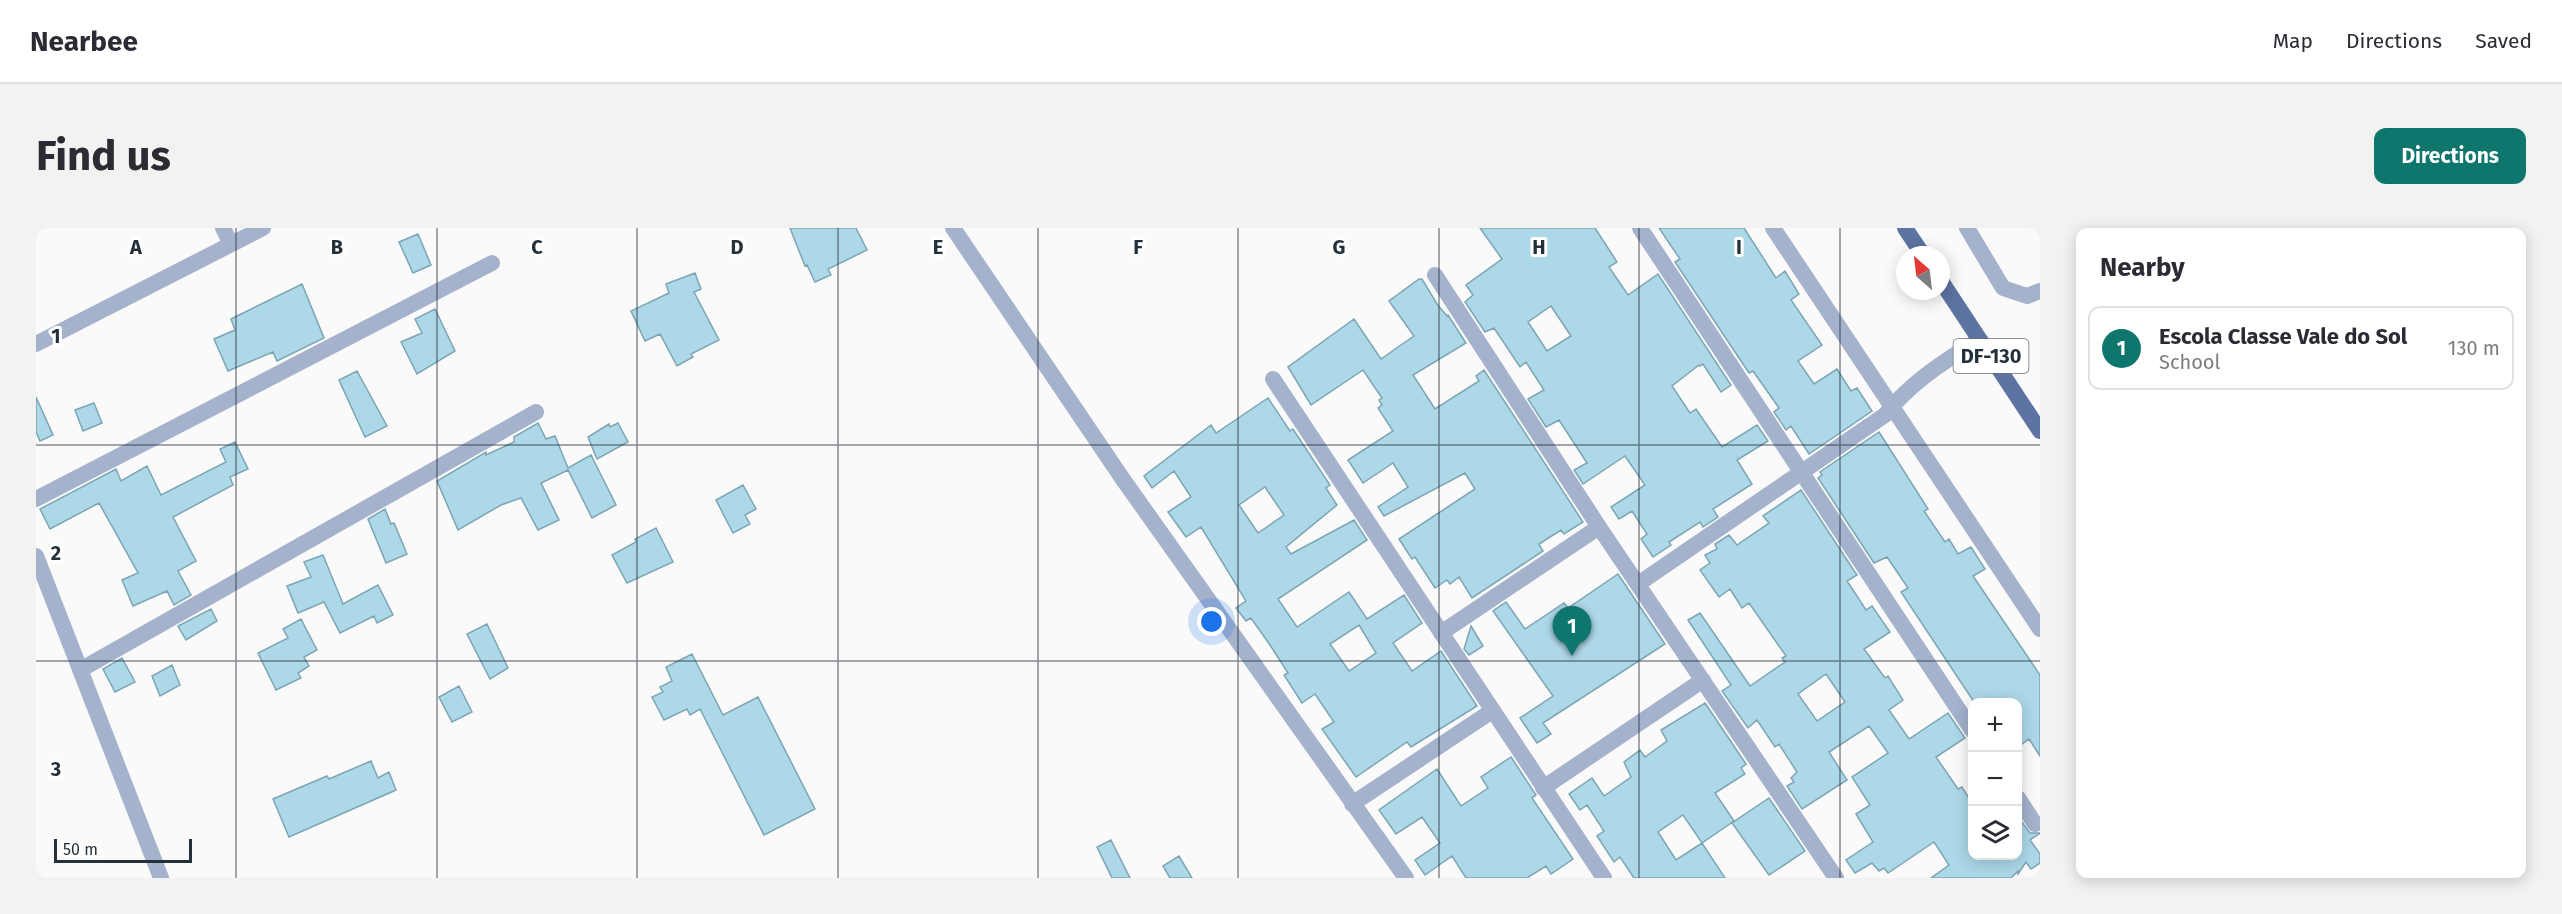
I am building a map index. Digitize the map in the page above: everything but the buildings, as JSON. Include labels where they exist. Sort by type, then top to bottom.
[{"type":"main road","points":[[1905,228],[1917,246]]},
{"type":"main road","name":"DF-130","points":[[1950,295],[2040,431]]},
{"type":"street","points":[[223,228],[231,244]]},
{"type":"street","points":[[36,344],[263,228]]},
{"type":"street","points":[[953,228],[1122,478],[1406,878]]},
{"type":"street","points":[[1640,228],[1968,724]]},
{"type":"street","points":[[1773,228],[2040,629]]},
{"type":"street","points":[[1967,228],[2003,288],[2027,296],[2040,291]]},
{"type":"street","points":[[36,499],[492,263]]},
{"type":"street","points":[[1435,275],[1599,527],[1836,878]]},
{"type":"street","points":[[1638,584],[1886,415],[1891,408],[1944,363],[1980,340]]},
{"type":"street","points":[[1273,379],[1604,878]]},
{"type":"street","points":[[80,670],[536,412]]},
{"type":"street","points":[[1441,633],[1599,527]]},
{"type":"street","points":[[36,556],[161,878]]},
{"type":"street","points":[[1543,788],[1703,680]]},
{"type":"street","points":[[1352,804],[1492,711]]},
{"type":"street","points":[[2022,804],[2035,824]]},
{"type":"place","name":"Escola Classe Vale do Sol","points":[[1572,656]]}]
